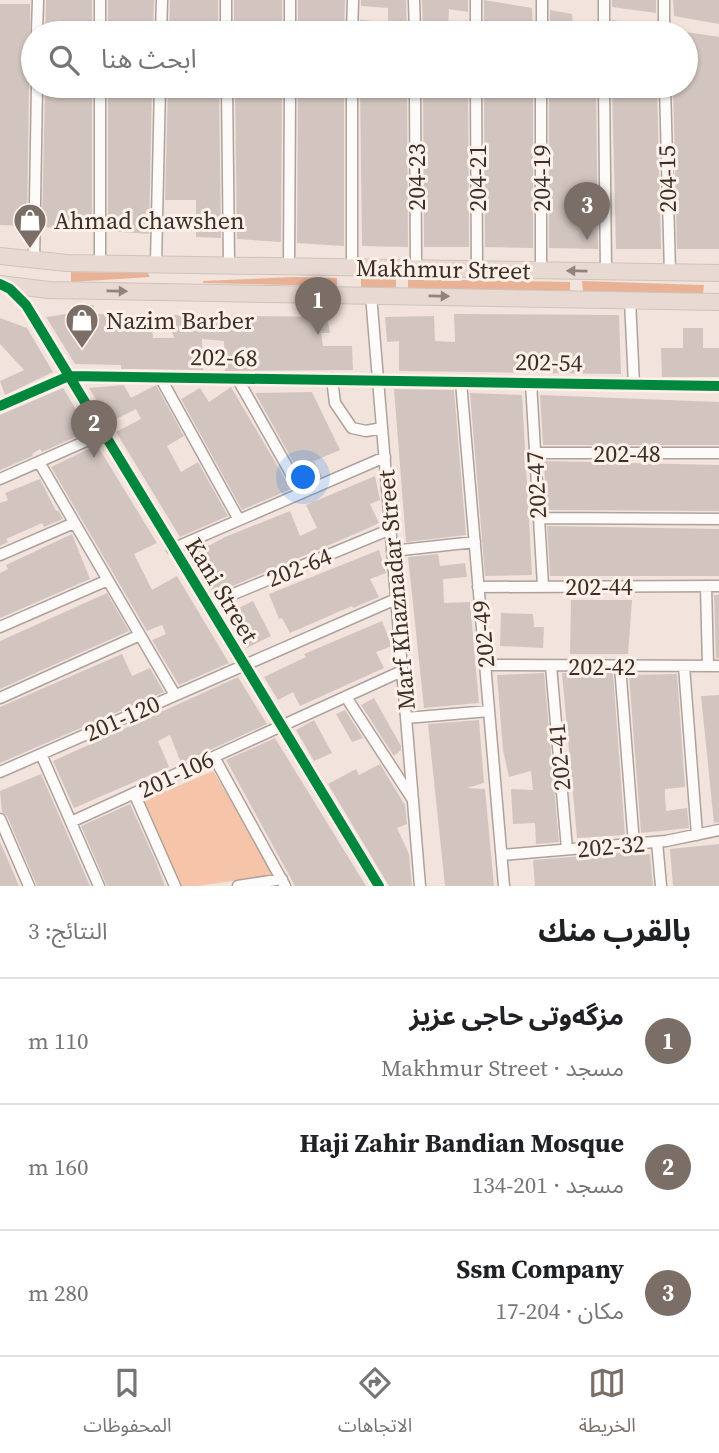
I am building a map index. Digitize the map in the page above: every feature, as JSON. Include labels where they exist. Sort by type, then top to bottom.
[{"type":"highway","name":"Makhmur Street","points":[[0,256],[34,261],[100,263],[719,273]]},
{"type":"highway","points":[[156,263],[166,268],[170,277],[165,288],[156,291]]},
{"type":"highway","points":[[202,292],[192,286],[190,277],[194,267],[205,264]]},
{"type":"highway","name":"Makhmur Street","points":[[0,284],[49,290],[719,302]]},
{"type":"street","points":[[37,21],[38,0]]},
{"type":"street","points":[[100,0],[100,21]]},
{"type":"street","points":[[161,21],[162,0]]},
{"type":"street","points":[[226,0],[226,21]]},
{"type":"street","points":[[290,0],[290,21]]},
{"type":"street","points":[[352,21],[353,0]]},
{"type":"street","points":[[414,0],[415,21]]},
{"type":"street","points":[[475,0],[476,21]]},
{"type":"street","points":[[542,0],[542,21]]},
{"type":"street","points":[[604,0],[604,21]]},
{"type":"street","points":[[664,0],[664,21]]},
{"type":"street","points":[[34,261],[37,98]]},
{"type":"street","points":[[100,98],[100,263]]},
{"type":"street","points":[[156,263],[160,98]]},
{"type":"street","points":[[227,98],[229,264]]},
{"type":"street","points":[[289,266],[290,98]]},
{"type":"street","points":[[352,98],[352,267]]},
{"type":"street","name":"204-23","points":[[415,98],[416,268]]},
{"type":"street","name":"204-21","points":[[476,98],[477,270]]},
{"type":"street","name":"204-19","points":[[541,98],[541,271]]},
{"type":"street","points":[[604,98],[607,272]]},
{"type":"street","name":"204-15","points":[[665,98],[670,273]]},
{"type":"street","name":"Kani Street","points":[[0,284],[19,296],[31,315],[379,886]]},
{"type":"street","points":[[31,315],[38,297],[49,290]]},
{"type":"street","name":"Marf Khaznadar Street","points":[[371,295],[421,886]]},
{"type":"street","points":[[630,300],[634,385]]},
{"type":"street","points":[[0,405],[69,376]]},
{"type":"street","name":"202-68","points":[[69,376],[378,380]]},
{"type":"street","points":[[160,377],[239,520]]},
{"type":"street","points":[[237,378],[302,493]]},
{"type":"street","points":[[332,380],[335,403],[352,428],[366,431],[382,428]]},
{"type":"street","name":"202-54","points":[[378,380],[719,386]]},
{"type":"street","name":"202-49","points":[[461,382],[504,886]]},
{"type":"street","name":"202-47","points":[[531,383],[542,586]]},
{"type":"street","points":[[0,479],[102,434]]},
{"type":"street","name":"202-48","points":[[535,453],[719,453]]},
{"type":"street","points":[[173,549],[385,457]]},
{"type":"street","points":[[39,462],[175,695]]},
{"type":"street","points":[[538,518],[719,519]]},
{"type":"street","points":[[0,555],[74,523]]},
{"type":"street","name":"202-64","points":[[207,605],[391,529]]},
{"type":"street","points":[[393,551],[475,542]]},
{"type":"street","points":[[0,627],[108,580]]},
{"type":"street","points":[[706,586],[714,666]]},
{"type":"street","name":"202-44","points":[[478,587],[719,586]]},
{"type":"street","name":"201-120","points":[[0,772],[396,599]]},
{"type":"street","points":[[0,698],[140,635]]},
{"type":"street","name":"202-42","points":[[485,665],[714,666]]},
{"type":"street","name":"202-41","points":[[551,666],[566,849]]},
{"type":"street","points":[[620,666],[634,844]]},
{"type":"street","points":[[684,666],[697,835]]},
{"type":"street","name":"201-106","points":[[71,822],[402,671]]},
{"type":"street","points":[[346,696],[413,801]]},
{"type":"street","points":[[406,718],[489,711]]},
{"type":"street","points":[[41,754],[99,886]]},
{"type":"street","points":[[214,757],[284,883],[238,886]]},
{"type":"street","points":[[134,793],[175,886]]},
{"type":"street","points":[[0,819],[29,886]]},
{"type":"street","name":"202-32","points":[[502,855],[657,842],[719,830]]},
{"type":"street","points":[[657,842],[661,886]]},
{"type":"shaded area","points":[[71,272],[148,273],[150,277],[71,282]]},
{"type":"shaded area","points":[[337,278],[337,286],[203,283],[203,281]]},
{"type":"shaded area","points":[[361,278],[396,279],[396,287],[361,287]]},
{"type":"shaded area","points":[[408,279],[570,282],[570,291],[408,288]]},
{"type":"shaded area","points":[[582,281],[704,285],[703,294],[583,291]]},
{"type":"shaded area","points":[[213,771],[276,875],[180,886],[143,801]]},
{"type":"building","points":[[46,0],[92,0],[92,21],[45,21]]},
{"type":"building","points":[[108,0],[154,0],[153,21],[108,21]]},
{"type":"building","points":[[170,0],[218,0],[218,21],[169,21]]},
{"type":"building","points":[[234,0],[282,0],[282,21],[234,21]]},
{"type":"building","points":[[298,0],[345,0],[344,21],[298,21]]},
{"type":"building","points":[[361,0],[406,0],[407,21],[388,21],[388,8],[361,6]]},
{"type":"building","points":[[422,0],[468,0],[468,12],[449,9],[448,21],[423,21]]},
{"type":"building","points":[[484,0],[532,8],[533,21],[484,21]]},
{"type":"building","points":[[612,0],[656,0],[656,13],[612,7]]},
{"type":"building","points":[[673,0],[719,0],[719,24],[674,16]]},
{"type":"building","points":[[0,4],[30,4],[30,21],[21,21],[21,98],[29,98],[27,226],[0,225]]},
{"type":"building","points":[[550,10],[572,14],[572,21],[550,21]]},
{"type":"building","points":[[698,34],[719,37],[719,249],[677,249],[673,98],[698,98]]},
{"type":"building","points":[[45,98],[92,98],[92,230],[42,227]]},
{"type":"building","points":[[108,98],[152,98],[149,234],[108,231]]},
{"type":"building","points":[[168,98],[219,98],[221,238],[196,237],[196,200],[165,200]]},
{"type":"building","points":[[235,98],[282,98],[281,242],[237,239]]},
{"type":"building","points":[[298,98],[344,98],[344,246],[297,243]]},
{"type":"building","points":[[360,98],[407,98],[408,247],[362,246]]},
{"type":"building","points":[[423,98],[468,98],[469,247],[424,247]]},
{"type":"building","points":[[484,98],[533,98],[533,248],[485,247]]},
{"type":"building","points":[[549,98],[596,98],[598,249],[549,248]]},
{"type":"building","points":[[612,98],[657,98],[661,249],[616,249]]},
{"type":"building","points":[[80,305],[94,305],[94,314],[151,315],[153,338],[174,338],[167,315],[327,317],[330,333],[321,333],[323,346],[352,346],[353,370],[225,371],[224,341],[202,339],[203,370],[121,369],[121,365],[75,364],[46,317],[80,312]]},
{"type":"building","points":[[454,314],[619,315],[621,374],[399,371],[399,341],[387,342],[385,317],[434,316],[435,341],[455,342]]},
{"type":"building","points":[[0,318],[27,328],[53,372],[5,395],[0,381],[24,370],[0,344]]},
{"type":"building","points":[[683,328],[703,328],[703,348],[719,348],[719,377],[662,377],[661,348],[683,348]]},
{"type":"building","points":[[124,385],[131,398],[156,385],[184,436],[167,446],[181,472],[198,462],[228,516],[180,537],[116,432],[141,419],[136,409],[110,422],[89,388]]},
{"type":"building","points":[[231,387],[291,489],[242,510],[181,399],[200,388],[209,402]]},
{"type":"building","points":[[63,388],[89,431],[42,452],[40,449],[32,454],[33,456],[0,470],[0,415]]},
{"type":"building","points":[[394,389],[454,390],[466,535],[406,542]]},
{"type":"building","points":[[312,392],[340,450],[314,461],[322,476],[305,483],[255,393]]},
{"type":"building","points":[[470,393],[522,395],[532,575],[485,576]]},
{"type":"building","points":[[540,395],[719,402],[719,445],[543,445]]},
{"type":"building","points":[[97,445],[157,543],[134,554],[152,590],[177,576],[229,663],[179,685],[152,640],[166,634],[162,625],[147,631],[51,467]]},
{"type":"building","points":[[544,461],[719,465],[719,511],[546,510]]},
{"type":"building","points":[[375,476],[380,500],[370,504],[379,523],[362,531],[214,594],[191,555],[225,537],[290,511],[300,536],[317,528],[306,505]]},
{"type":"building","points":[[40,479],[63,519],[44,527],[42,523],[6,539],[8,542],[0,546],[0,503],[8,500],[5,493]]},
{"type":"building","points":[[547,526],[719,529],[719,576],[550,576]]},
{"type":"building","points":[[72,534],[90,579],[0,618],[0,573],[8,569],[6,565]]},
{"type":"building","points":[[379,550],[386,573],[370,579],[379,597],[290,633],[282,618],[279,619],[269,594]]},
{"type":"building","points":[[438,554],[440,566],[465,563],[467,577],[443,579],[444,603],[470,602],[479,703],[424,708],[408,557]]},
{"type":"building","points":[[107,593],[129,631],[0,689],[0,641]]},
{"type":"building","points":[[714,595],[719,595],[719,658],[716,658]]},
{"type":"building","points":[[571,600],[632,600],[628,654],[570,654]]},
{"type":"building","points":[[253,601],[271,636],[247,648],[226,614]]},
{"type":"building","points":[[501,613],[533,614],[534,627],[544,627],[543,648],[500,646]]},
{"type":"building","points":[[382,621],[392,646],[376,652],[384,668],[300,706],[293,692],[278,700],[264,677],[306,657],[304,654]]},
{"type":"building","points":[[122,654],[132,676],[150,668],[164,692],[0,763],[0,707]]},
{"type":"building","points":[[544,673],[559,842],[536,844],[535,823],[513,824],[511,789],[533,790],[531,771],[509,777],[503,750],[497,675]]},
{"type":"building","points":[[562,673],[613,673],[625,835],[577,838]]},
{"type":"building","points":[[677,674],[685,787],[665,789],[666,811],[687,808],[689,828],[641,833],[629,675]]},
{"type":"building","points":[[238,677],[267,724],[181,763],[170,735],[158,741],[169,767],[74,808],[53,761]]},
{"type":"building","points":[[719,695],[719,822],[714,823],[701,696]]},
{"type":"building","points":[[374,698],[401,746],[401,750],[394,756],[361,705]]},
{"type":"building","points":[[345,710],[363,738],[352,742],[336,714]]},
{"type":"building","points":[[314,720],[332,753],[314,761],[296,730]]},
{"type":"building","points":[[479,720],[484,783],[467,788],[485,789],[494,886],[445,886],[428,724]]},
{"type":"building","points":[[275,738],[366,886],[295,886],[226,760]]},
{"type":"building","points":[[380,764],[405,805],[407,824],[397,828],[409,854],[412,886],[389,886],[328,784],[356,769],[359,775]]},
{"type":"building","points":[[41,774],[90,886],[37,886],[7,816],[2,812],[0,791]]},
{"type":"building","points":[[130,804],[165,886],[107,886],[81,826]]},
{"type":"building","points":[[0,842],[11,867],[19,886],[0,886]]},
{"type":"building","points":[[719,844],[719,886],[673,886],[670,849]]},
{"type":"building","points":[[636,852],[636,855],[650,854],[653,886],[535,886],[533,860]]},
{"type":"cycle path","points":[[0,284],[10,289],[26,305],[379,886]]},
{"type":"cycle path","points":[[0,406],[69,376],[719,386]]},
{"type":"place","name":"Ssm Company","points":[[587,240]]},
{"type":"place","name":"Ahmad chawshen","points":[[30,250]]},
{"type":"place","name":"مزگەوتی حاجی عزیز","points":[[318,335]]},
{"type":"place","name":"Nazim Barber","points":[[82,350]]},
{"type":"place","name":"Haji Zahir Bandian Mosque","points":[[94,458]]}]
